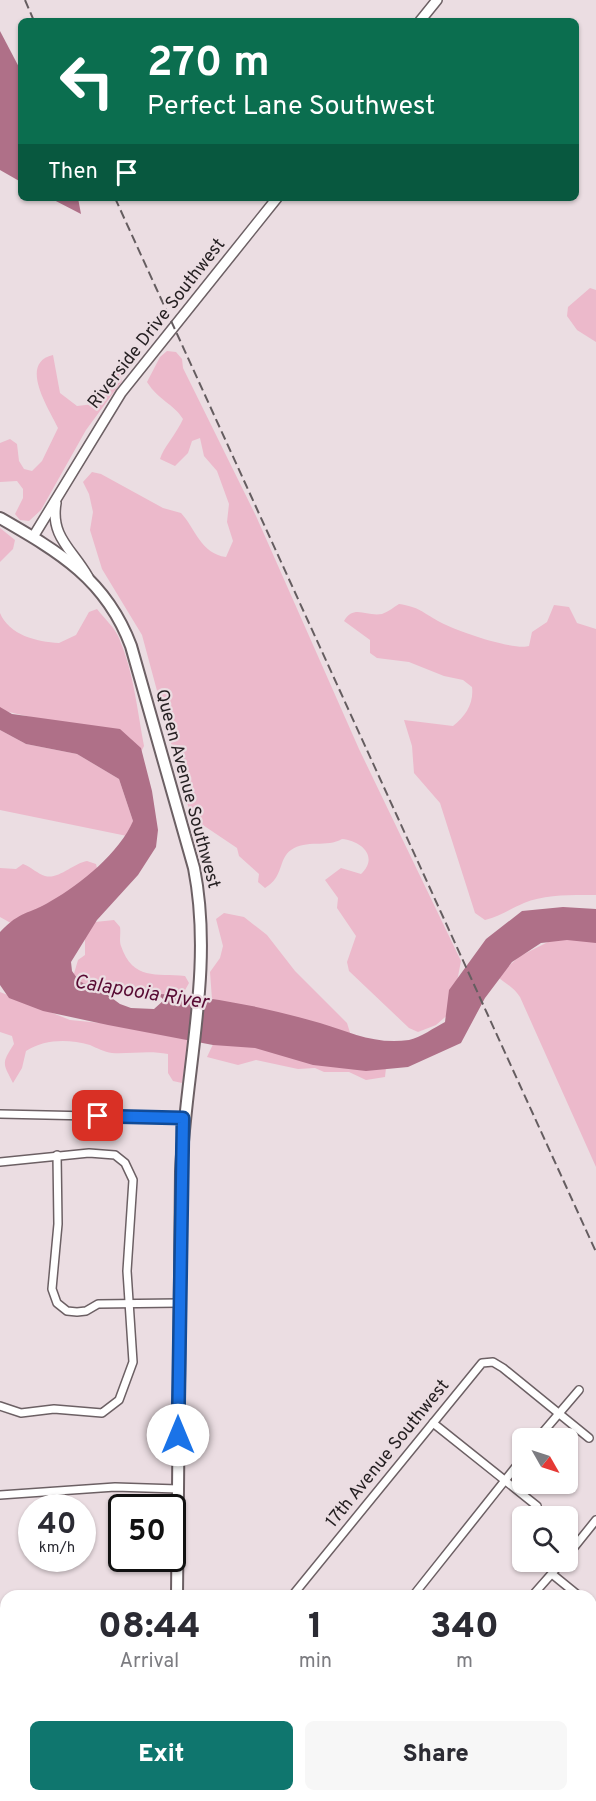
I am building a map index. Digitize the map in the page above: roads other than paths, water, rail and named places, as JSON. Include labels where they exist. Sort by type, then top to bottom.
[{"type":"main road","name":"Queen Avenue Southwest","points":[[0,518],[70,561],[88,576],[118,617],[131,646],[196,881],[201,942],[199,983],[183,1118],[177,1590]]},
{"type":"street","points":[[422,18],[436,0]]},
{"type":"street","name":"Riverside Drive Southwest","points":[[33,537],[121,393],[275,201]]},
{"type":"street","points":[[57,496],[54,513],[56,531],[64,545],[78,558],[88,576]]},
{"type":"street","points":[[0,1114],[183,1118]]},
{"type":"street","points":[[0,1162],[57,1155],[96,1153],[115,1155],[130,1172],[134,1190],[127,1240],[133,1362],[119,1400],[102,1413],[54,1409],[21,1413],[0,1406]]},
{"type":"street","points":[[57,1155],[58,1224],[52,1289],[57,1303],[67,1311],[77,1312],[86,1311],[98,1304],[179,1303]]},
{"type":"street","name":"17th Avenue Southwest","points":[[297,1590],[482,1363],[493,1362],[589,1438]]},
{"type":"street","points":[[546,1428],[579,1390]]},
{"type":"street","points":[[433,1423],[537,1506]]},
{"type":"street","points":[[418,1590],[512,1471]]},
{"type":"street","points":[[0,1495],[114,1487],[178,1490]]},
{"type":"street","points":[[578,1542],[596,1520]]},
{"type":"street","points":[[537,1590],[552,1574],[572,1590]]},
{"type":"railway","points":[[25,0],[33,18]]},
{"type":"railway","points":[[116,201],[596,1252]]},
{"type":"water label","name":"Calapooia River","points":[[141,993]]}]
